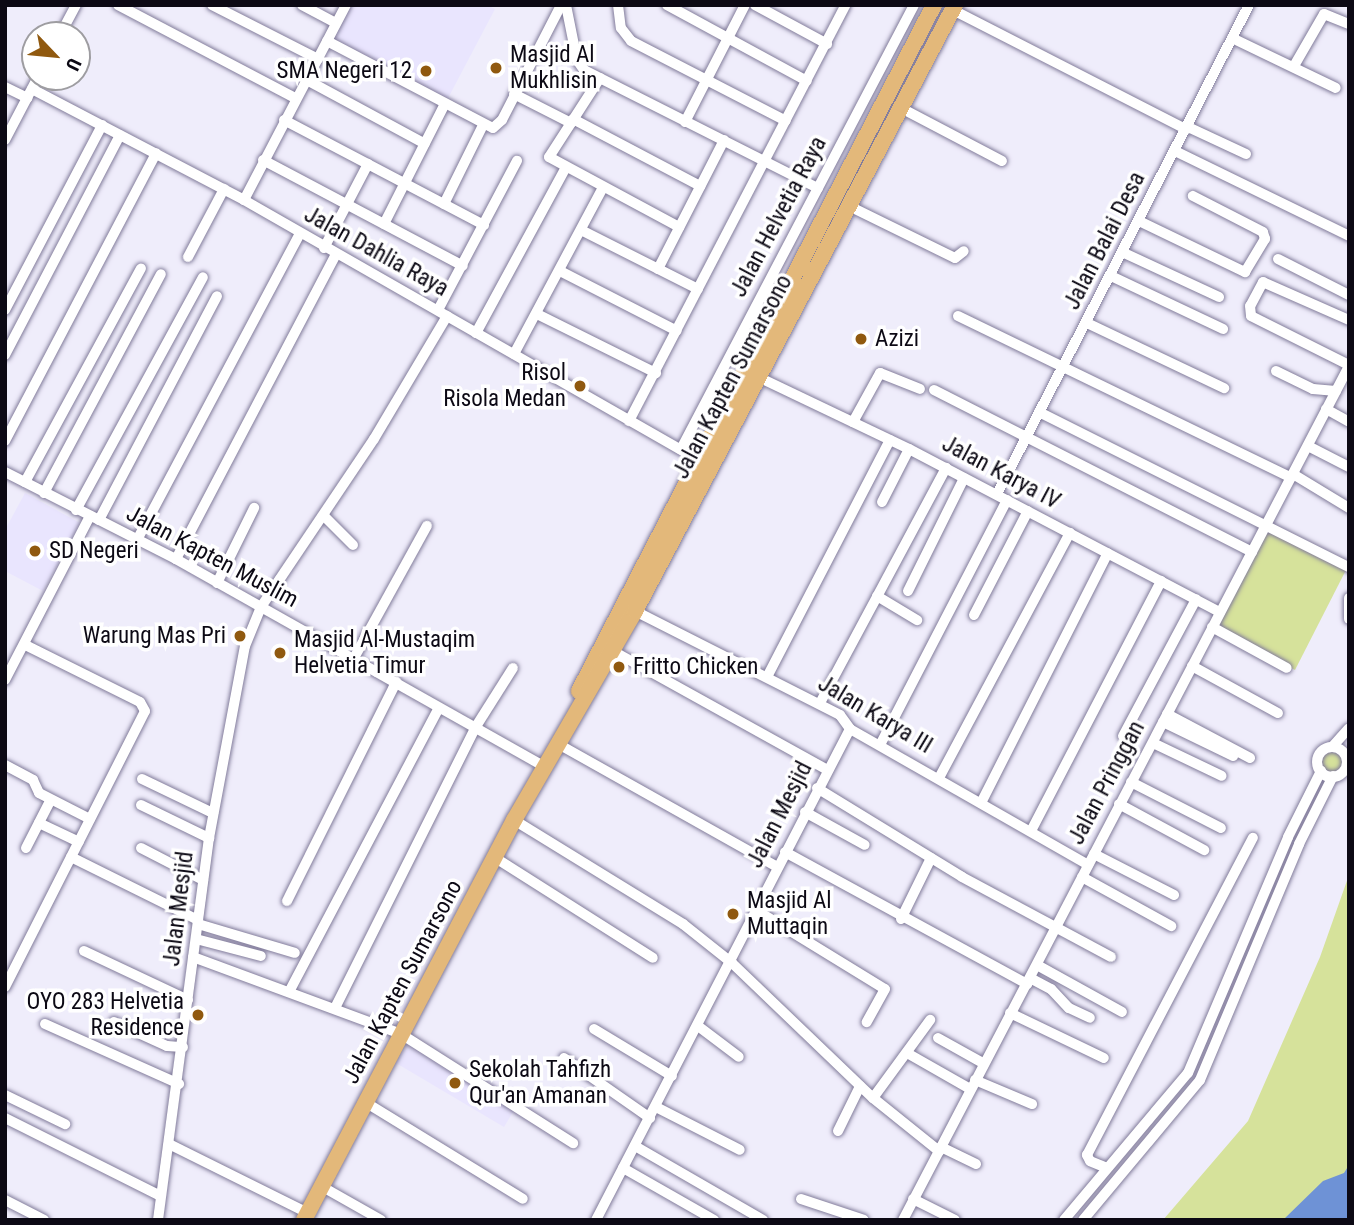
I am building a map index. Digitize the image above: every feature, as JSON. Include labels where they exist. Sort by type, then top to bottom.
[{"type":"highway","name":"Jalan Kapten Sumarsono","points":[[544,766],[545,754],[934,5]]},
{"type":"highway","name":"Jalan Kapten Sumarsono","points":[[306,1216],[494,857],[635,611],[956,9]]},
{"type":"street","points":[[67,21],[76,5]]},
{"type":"street","points":[[118,5],[138,10],[295,99]]},
{"type":"street","points":[[212,5],[318,59]]},
{"type":"street","points":[[302,5],[336,23]]},
{"type":"street","points":[[244,200],[346,5]]},
{"type":"street","points":[[327,41],[483,125],[499,125],[563,5]]},
{"type":"street","points":[[563,5],[576,60],[600,78],[818,188]]},
{"type":"street","points":[[618,5],[625,36],[786,121]]},
{"type":"street","points":[[667,5],[807,81]]},
{"type":"street","points":[[685,122],[745,5]]},
{"type":"street","points":[[755,5],[827,44]]},
{"type":"street","points":[[628,421],[656,373],[846,5]]},
{"type":"street","name":"Jalan Helvetia Raya","points":[[681,449],[914,5]]},
{"type":"street","name":"Jalan Balai Desa","points":[[880,745],[1002,497],[1026,437],[1249,5]]},
{"type":"street","points":[[956,9],[1187,128],[1246,154]]},
{"type":"street","points":[[1294,66],[1324,14],[1349,24]]},
{"type":"street","points":[[1232,38],[1336,88]]},
{"type":"street","points":[[600,78],[549,157],[565,169],[679,227]]},
{"type":"street","points":[[305,79],[425,144]]},
{"type":"street","name":"Jalan Dahlia Raya","points":[[5,87],[30,93],[102,125],[224,189],[697,459]]},
{"type":"street","points":[[5,140],[30,93]]},
{"type":"street","points":[[514,94],[700,186]]},
{"type":"street","points":[[384,224],[445,104]]},
{"type":"street","points":[[901,108],[1002,161]]},
{"type":"street","points":[[284,120],[484,225]]},
{"type":"street","points":[[5,310],[102,125]]},
{"type":"street","points":[[444,204],[483,125]]},
{"type":"street","points":[[5,355],[120,135]]},
{"type":"street","points":[[658,269],[724,140]]},
{"type":"street","points":[[1175,150],[1349,236]]},
{"type":"street","points":[[5,442],[156,153]]},
{"type":"street","points":[[263,160],[463,266]]},
{"type":"street","name":"Jalan Mesjid","points":[[158,1220],[179,1084],[209,838],[237,672],[261,607],[324,516],[442,313],[517,161]]},
{"type":"street","points":[[324,248],[368,164]]},
{"type":"street","points":[[476,333],[565,169]]},
{"type":"street","points":[[514,354],[603,187]]},
{"type":"street","points":[[188,257],[224,189]]},
{"type":"street","points":[[1139,221],[1245,272],[1265,239],[1263,232],[1193,195]]},
{"type":"street","points":[[849,206],[955,258],[964,251]]},
{"type":"street","points":[[581,230],[698,289]]},
{"type":"street","points":[[137,540],[300,234]]},
{"type":"street","points":[[1122,252],[1219,297]]},
{"type":"street","points":[[176,559],[336,254]]},
{"type":"street","points":[[1279,259],[1349,295]]},
{"type":"street","points":[[25,482],[141,268]]},
{"type":"street","points":[[559,271],[677,331]]},
{"type":"street","points":[[44,493],[161,274]]},
{"type":"street","points":[[1111,276],[1223,329]]},
{"type":"street","points":[[76,510],[203,277]]},
{"type":"street","points":[[1349,320],[1263,282],[1250,306],[1251,316],[1349,366]]},
{"type":"street","points":[[5,680],[217,296]]},
{"type":"street","points":[[537,314],[656,373]]},
{"type":"street","points":[[958,316],[1292,476],[1349,508]]},
{"type":"street","points":[[1087,323],[1224,388]]},
{"type":"street","name":"Jalan Pringgan","points":[[903,1220],[1326,409],[1346,379],[1349,366]]},
{"type":"street","points":[[1276,371],[1313,389],[1336,391]]},
{"type":"street","points":[[853,422],[881,372],[920,390]]},
{"type":"street","name":"Jalan Karya IV","points":[[758,377],[909,449],[1220,612]]},
{"type":"street","points":[[934,390],[1252,552]]},
{"type":"street","points":[[1326,409],[1349,422]]},
{"type":"street","points":[[1040,412],[1349,566]]},
{"type":"street","points":[[766,677],[890,440]]},
{"type":"street","points":[[1308,446],[1349,467]]},
{"type":"street","points":[[882,502],[909,449]]},
{"type":"street","points":[[820,703],[946,468]]},
{"type":"street","name":"Jalan Kapten Muslim","points":[[5,472],[176,559],[544,766]]},
{"type":"street","points":[[908,591],[964,478]]},
{"type":"street","points":[[217,583],[254,508]]},
{"type":"street","points":[[974,615],[1028,511]]},
{"type":"street","points":[[324,516],[353,545]]},
{"type":"street","points":[[354,658],[427,526]]},
{"type":"street","points":[[939,778],[1070,533]]},
{"type":"street","points":[[981,803],[1108,552]]},
{"type":"street","points":[[1031,831],[1161,581]]},
{"type":"street","points":[[877,596],[917,620]]},
{"type":"street","points":[[1348,615],[1349,598]]},
{"type":"street","points":[[1123,736],[1196,599]]},
{"type":"street","name":"Jalan Karya III","points":[[635,611],[820,703],[840,715],[850,729],[1088,865]]},
{"type":"street","points":[[1212,627],[1287,668]]},
{"type":"street","points":[[5,987],[145,708],[25,645]]},
{"type":"street","points":[[613,651],[826,769]]},
{"type":"street","points":[[1192,666],[1278,713]]},
{"type":"street","points":[[335,1009],[475,728],[513,668]]},
{"type":"street","points":[[287,901],[396,682]]},
{"type":"street","points":[[289,992],[439,708]]},
{"type":"street","points":[[1165,718],[1236,758]]},
{"type":"street","points":[[1165,718],[1250,758]]},
{"type":"street","points":[[1064,1220],[1195,1061],[1239,954],[1321,771],[1320,754],[1332,747],[1349,728]]},
{"type":"street","name":"Jalan Mesjid","points":[[600,1218],[623,1168],[732,963],[826,769],[850,729]]},
{"type":"street","points":[[1153,743],[1222,776]]},
{"type":"street","points":[[560,745],[777,867]]},
{"type":"street","points":[[1321,771],[1333,776],[1347,772],[1346,750],[1332,747]]},
{"type":"street","points":[[5,765],[33,780],[39,793],[90,819]]},
{"type":"street","points":[[1083,1220],[1200,1080],[1298,844],[1333,776]]},
{"type":"street","points":[[142,779],[213,813]]},
{"type":"street","points":[[1131,782],[1221,828]]},
{"type":"street","points":[[817,788],[930,858],[1111,957]]},
{"type":"street","points":[[26,848],[49,803]]},
{"type":"street","points":[[1119,804],[1204,850]]},
{"type":"street","points":[[141,805],[209,838]]},
{"type":"street","points":[[805,812],[865,845]]},
{"type":"street","points":[[514,820],[629,888],[732,963],[873,1098],[940,1149],[976,1164]]},
{"type":"street","points":[[39,823],[79,842]]},
{"type":"street","points":[[1107,1168],[1090,1161],[1087,1155],[1253,838]]},
{"type":"street","points":[[141,848],[203,880]]},
{"type":"street","points":[[785,852],[901,919],[1028,981],[1051,989],[1069,1009],[1090,1018]]},
{"type":"street","points":[[1094,854],[1174,895]]},
{"type":"street","points":[[71,857],[198,922],[295,953]]},
{"type":"street","points":[[494,857],[653,958]]},
{"type":"street","points":[[901,919],[930,858]]},
{"type":"street","points":[[1082,877],[1171,926]]},
{"type":"street","points":[[756,910],[885,989],[867,1022]]},
{"type":"street","points":[[233,949],[238,934]]},
{"type":"street","points":[[196,939],[261,956]]},
{"type":"street","points":[[84,951],[188,1000]]},
{"type":"street","points":[[1239,954],[1251,959]]},
{"type":"street","points":[[193,957],[401,1034],[573,1143]]},
{"type":"street","points":[[1037,965],[1122,1012]]},
{"type":"street","points":[[1010,1013],[1104,1058]]},
{"type":"street","points":[[873,1098],[930,1020]]},
{"type":"street","points":[[114,1022],[167,1046],[183,1047]]},
{"type":"street","points":[[45,1024],[179,1084]]},
{"type":"street","points":[[698,1026],[739,1057]]},
{"type":"street","points":[[594,1029],[672,1076]]},
{"type":"street","points":[[938,1038],[983,1063]]},
{"type":"street","points":[[907,1053],[973,1084],[1032,1104]]},
{"type":"street","points":[[564,1058],[650,1118]]},
{"type":"street","points":[[838,1131],[860,1086]]},
{"type":"street","points":[[5,1095],[65,1124]]},
{"type":"street","points":[[365,1102],[523,1199]]},
{"type":"street","points":[[656,1107],[740,1150]]},
{"type":"street","points":[[5,1118],[161,1196]]},
{"type":"street","points":[[1141,1128],[1150,1138]]},
{"type":"street","points":[[169,1144],[306,1216]]},
{"type":"street","points":[[635,1146],[764,1220]]},
{"type":"street","points":[[623,1168],[714,1220]]},
{"type":"street","points":[[321,1186],[381,1220]]},
{"type":"street","points":[[801,1199],[863,1220]]},
{"type":"street","points":[[914,1199],[955,1220]]},
{"type":"street","points":[[5,1200],[44,1220]]},
{"type":"shaded area","name":"SMA Negeri 12","points":[[349,5],[487,5],[495,9],[446,102],[330,40]]},
{"type":"shaded area","name":"SD Negeri","points":[[25,493],[80,523],[43,591],[5,571],[5,530]]},
{"type":"shaded area","name":"Sekolah Tahfizh Qur'an Amanan","points":[[410,1041],[516,1107],[504,1127],[396,1063]]},
{"type":"green space","points":[[1267,529],[1346,570],[1295,670],[1215,629]]},
{"type":"green space","points":[[1328,752],[1336,752],[1342,762],[1336,772],[1328,772],[1322,766],[1322,758]]},
{"type":"green space","points":[[1349,875],[1349,1220],[1163,1220],[1248,1121],[1320,957]]},
{"type":"water","points":[[1349,1165],[1349,1220],[1283,1220],[1323,1181],[1344,1173]]},
{"type":"place","name":"Masjid Al Mukhlisin","points":[[496,68]]},
{"type":"place","name":"SMA Negeri 12","points":[[426,71]]},
{"type":"place","name":"Azizi","points":[[861,339]]},
{"type":"place","name":"Risol Risola Medan","points":[[580,386]]},
{"type":"place","name":"SD Negeri","points":[[35,551]]},
{"type":"place","name":"Warung Mas Pri","points":[[240,636]]},
{"type":"place","name":"Masjid Al-Mustaqim Helvetia Timur","points":[[280,653]]},
{"type":"place","name":"Fritto Chicken","points":[[619,667]]},
{"type":"place","name":"Masjid Al Muttaqin","points":[[733,914]]},
{"type":"place","name":"OYO 283 Helvetia Residence","points":[[198,1015]]},
{"type":"place","name":"Sekolah Tahfizh Qur'an Amanan","points":[[455,1083]]}]
